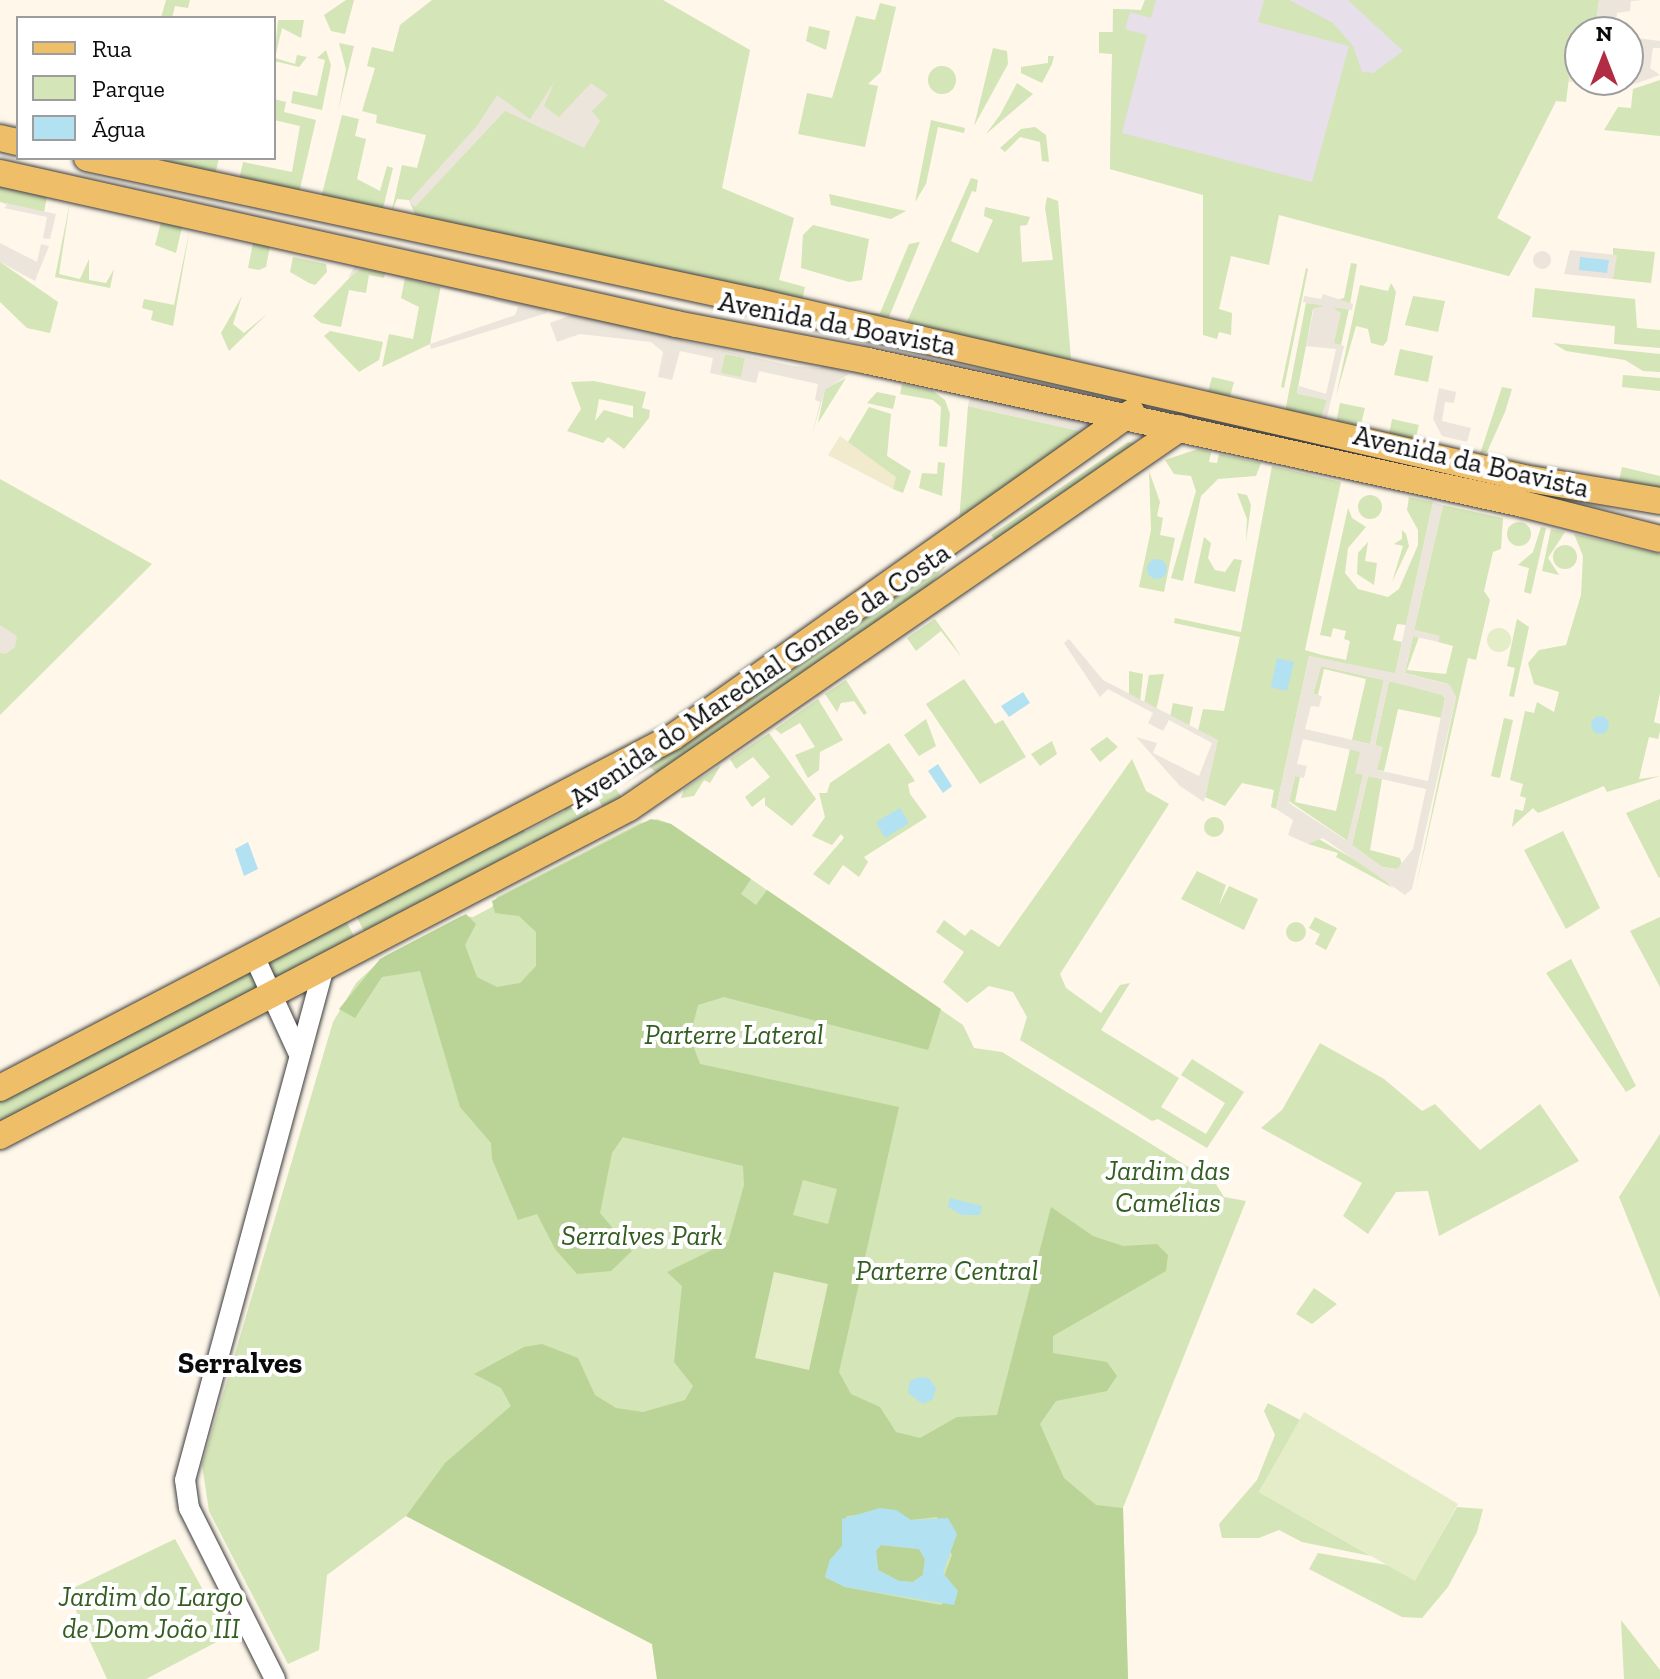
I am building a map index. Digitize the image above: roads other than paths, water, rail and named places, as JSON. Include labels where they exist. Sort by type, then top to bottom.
[{"type":"main road","name":"Avenida da Boavista","points":[[96,160],[758,302],[1524,478],[1660,501]]},
{"type":"main road","name":"Avenida da Boavista","points":[[0,173],[666,322],[1180,428],[1660,539]]},
{"type":"main road","name":"Avenida do Marechal Gomes da Costa","points":[[0,1088],[673,737],[944,549],[970,525],[1158,394]]},
{"type":"main road","points":[[1180,428],[1187,401]]},
{"type":"main road","name":"Avenida do Marechal Gomes da Costa","points":[[0,1136],[629,808],[1180,428]]},
{"type":"main road","points":[[970,525],[983,531],[998,556]]},
{"type":"street","points":[[254,956],[298,1052]]},
{"type":"street","points":[[275,1679],[189,1508],[185,1480],[298,1052],[324,967]]},
{"type":"water","points":[[1580,257],[1609,260],[1607,273],[1579,270]]},
{"type":"water","points":[[1157,559],[1164,562],[1167,569],[1164,576],[1157,579],[1150,576],[1147,569],[1150,562]]},
{"type":"water","points":[[1277,658],[1294,662],[1287,691],[1271,687]]},
{"type":"water","points":[[1023,692],[1030,703],[1009,717],[1001,706]]},
{"type":"water","points":[[1600,716],[1609,725],[1600,734],[1591,725]]},
{"type":"water","points":[[938,764],[952,786],[943,793],[928,771]]},
{"type":"water","points":[[900,808],[909,823],[885,838],[876,822]]},
{"type":"water","points":[[248,842],[258,869],[244,876],[235,849]]},
{"type":"water","points":[[950,1198],[982,1206],[980,1215],[962,1215],[948,1207]]},
{"type":"water","points":[[919,1377],[929,1378],[936,1388],[933,1399],[923,1404],[908,1393],[910,1381]]},
{"type":"water","points":[[880,1508],[896,1510],[911,1520],[948,1518],[957,1534],[943,1573],[958,1591],[954,1605],[845,1587],[825,1577],[830,1560],[842,1546],[842,1519]],"holes":[[[881,1545],[919,1549],[925,1559],[923,1575],[913,1582],[899,1581],[878,1570],[876,1551]]]},
{"type":"district","name":"Serralves","points":[[240,1363]]},
{"type":"park label","name":"Parterre Lateral","points":[[734,1035]]},
{"type":"park label","name":"Jardim das Camélias","points":[[1168,1187]]},
{"type":"park label","name":"Serralves Park","points":[[642,1236]]},
{"type":"park label","name":"Parterre Central","points":[[947,1271]]},
{"type":"park label","name":"Jardim do Largo de Dom João III","points":[[151,1613]]}]
